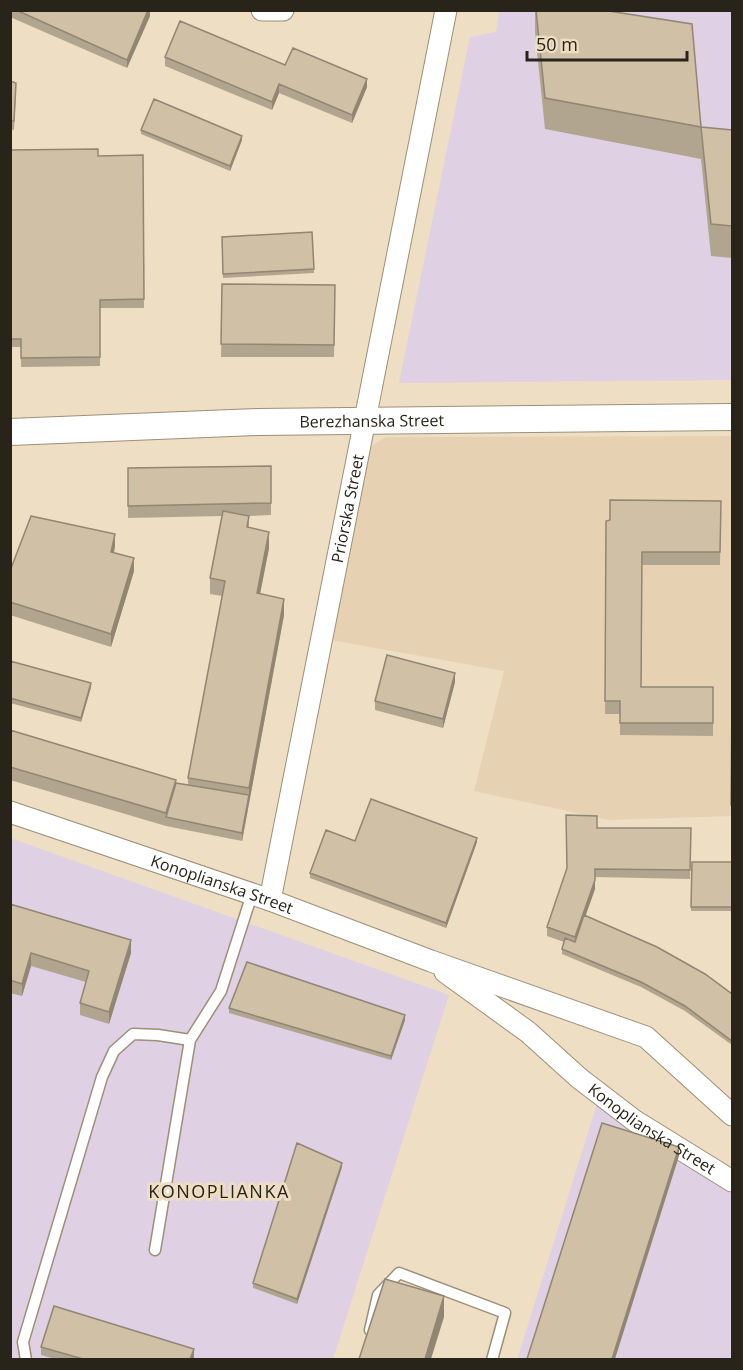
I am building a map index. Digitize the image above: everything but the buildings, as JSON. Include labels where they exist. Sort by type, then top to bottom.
[{"type":"street","points":[[262,10],[283,10]]},
{"type":"street","name":"Priorska Street","points":[[261,897],[366,420],[447,10]]},
{"type":"street","name":"Berezhanska Street","points":[[10,432],[258,422],[732,417]]},
{"type":"street","name":"Konoplianska Street","points":[[10,812],[261,897],[431,961],[646,1037],[732,1115]]},
{"type":"street","name":"Konoplianska Street","points":[[431,961],[528,1032],[579,1078],[635,1121],[732,1181]]},
{"type":"lane","points":[[154,1250],[190,1040],[221,992],[261,897]]},
{"type":"lane","points":[[26,1359],[23,1342],[102,1077],[114,1051],[134,1034],[190,1040]]},
{"type":"lane","points":[[368,1338],[378,1295],[399,1273],[505,1313],[492,1359]]},
{"type":"shaded area","points":[[499,11],[732,11],[732,380],[399,383],[470,37],[496,32]]},
{"type":"shaded area","points":[[732,436],[732,816],[609,820],[474,791],[504,671],[331,640],[370,447],[386,437]]},
{"type":"shaded area","points":[[10,838],[449,995],[333,1359],[11,1359]]},
{"type":"shaded area","points":[[597,1104],[732,1194],[732,1359],[517,1360]]},
{"type":"district","name":"KONOPLIANKA","points":[[219,1191]]}]
